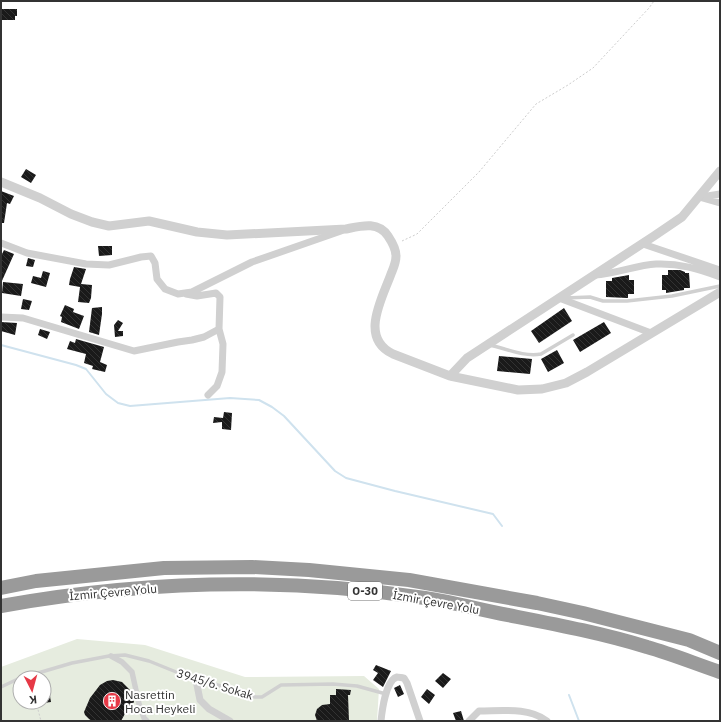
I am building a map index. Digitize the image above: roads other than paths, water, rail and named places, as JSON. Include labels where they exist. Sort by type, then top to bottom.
[{"type":"highway","name":"İzmir Çevre Yolu","points":[[1,588],[36,582],[164,568],[252,567],[309,570],[409,580],[545,605],[597,616],[689,640],[720,653]]},
{"type":"highway","name":"İzmir Çevre Yolu","points":[[1,606],[40,599],[126,589],[210,584],[285,585],[370,592],[426,598],[563,626],[648,647],[720,672]]},
{"type":"street","points":[[450,376],[467,358],[682,217],[720,171]]},
{"type":"street","points":[[1,182],[40,198],[71,214],[92,222],[109,226],[149,222],[197,232],[227,235],[346,229]]},
{"type":"street","points":[[699,197],[720,194]]},
{"type":"street","points":[[699,197],[720,203]]},
{"type":"street","points":[[178,294],[192,292],[252,262],[346,229],[364,225],[378,227],[386,233],[393,246],[396,256],[374,325],[377,339],[385,350],[450,376],[518,390],[542,389],[566,383],[720,292]]},
{"type":"street","points":[[1,243],[27,253],[86,264],[109,265],[151,256],[155,263],[157,279],[165,289],[178,294],[196,296],[216,293],[220,297],[219,329],[223,344],[222,372],[218,386],[208,395]]},
{"type":"street","points":[[643,244],[720,270]]},
{"type":"street","points":[[594,275],[655,264],[691,267],[720,276]]},
{"type":"street","points":[[559,298],[651,333]]},
{"type":"street","points":[[1,317],[23,318],[134,351],[204,337],[219,329]]},
{"type":"street","points":[[111,656],[122,662],[132,672],[139,704],[144,718],[147,721]]},
{"type":"street","points":[[381,721],[386,694],[393,680],[398,677],[404,678],[420,721]]},
{"type":"street","points":[[196,680],[200,700],[209,709],[230,721]]},
{"type":"street","points":[[469,721],[479,712],[520,711],[539,715],[547,721]]},
{"type":"lane","points":[[559,298],[590,297],[603,301],[627,301],[672,296],[720,286]]},
{"type":"lane","points":[[488,345],[529,355],[541,354],[573,336]]},
{"type":"lane","name":"3945/6. Sokak","points":[[48,670],[72,663],[125,655],[149,661],[196,680],[208,682],[255,697],[262,697],[281,685],[333,684],[357,686],[386,694]]},
{"type":"lane","name":"3945/6. Sokak","points":[[1,687],[12,682]]},
{"type":"waterway","points":[[1,345],[86,369],[106,394],[118,403],[130,406],[230,398],[259,400],[284,416],[335,471],[346,478],[493,514],[502,526]]},
{"type":"waterway","points":[[569,695],[579,721]]},
{"type":"place","name":"Nasrettin Hoca Heykeli","points":[[112,701]]}]
